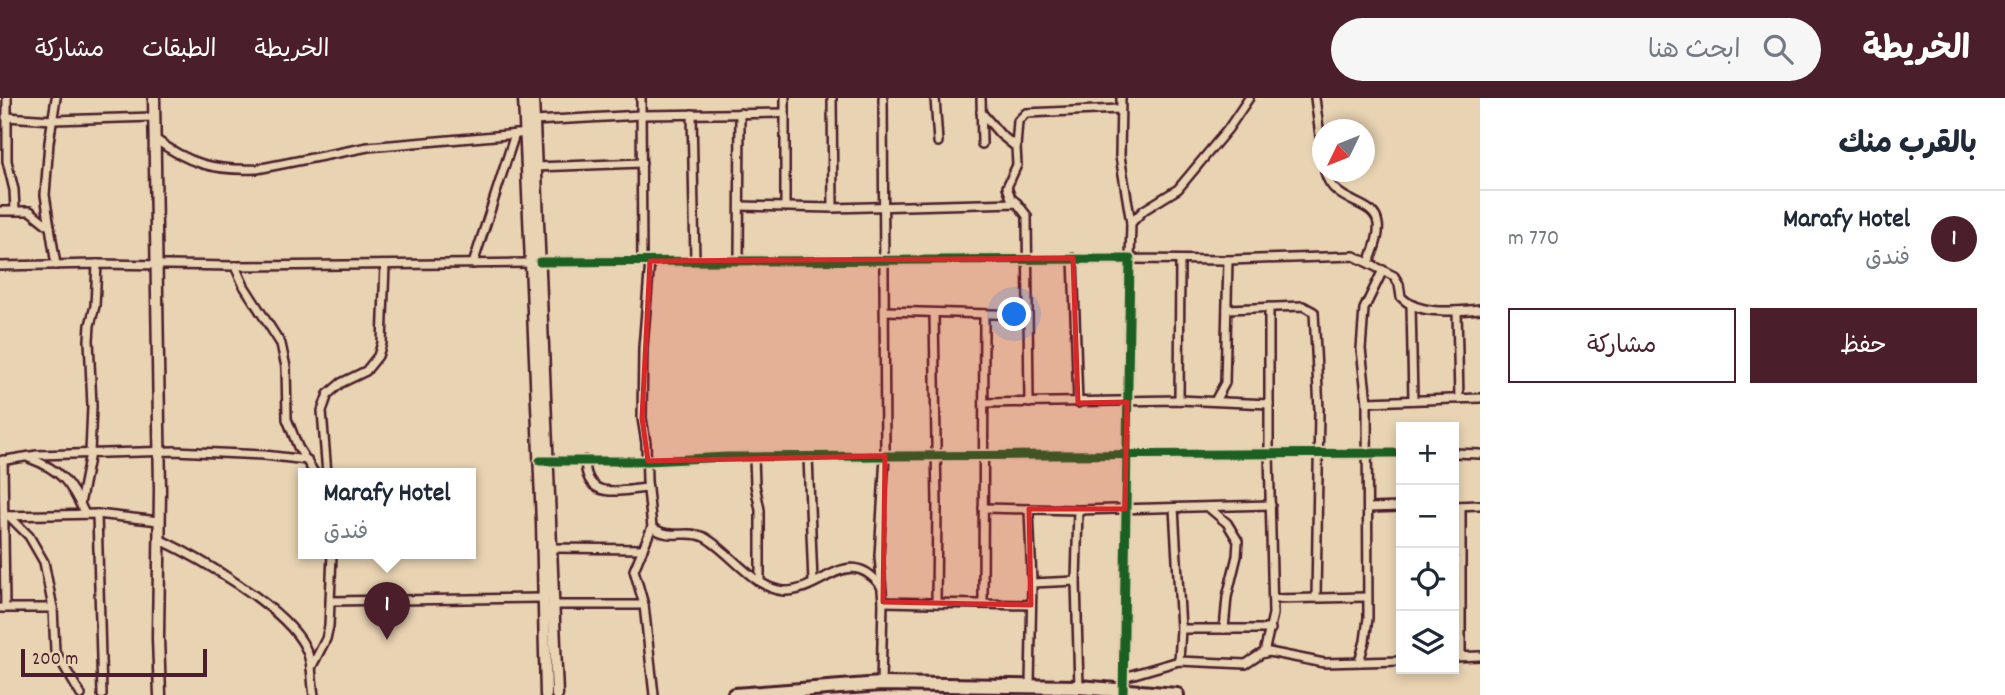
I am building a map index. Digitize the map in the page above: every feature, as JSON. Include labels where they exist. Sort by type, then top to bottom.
[{"type":"highway","points":[[734,695],[881,684],[1123,687],[1177,695]]},
{"type":"main road","points":[[154,98],[160,695]]},
{"type":"main road","points":[[524,98],[536,262]]},
{"type":"main road","points":[[525,133],[534,121],[533,98]]},
{"type":"main road","points":[[525,133],[536,167],[536,262],[548,601],[546,695]]},
{"type":"main road","points":[[544,461],[552,548],[548,601],[557,695]]},
{"type":"street","points":[[7,98],[7,161],[14,190],[15,210]]},
{"type":"street","points":[[56,98],[45,195],[56,265]]},
{"type":"street","points":[[641,98],[646,261],[642,418],[652,527],[634,570],[644,605],[654,695]]},
{"type":"street","points":[[785,98],[785,206]]},
{"type":"street","points":[[832,98],[833,208]]},
{"type":"street","points":[[881,684],[883,602],[879,537],[885,456],[883,98]]},
{"type":"street","points":[[935,98],[939,142]]},
{"type":"street","points":[[981,98],[982,144]]},
{"type":"street","points":[[1121,98],[1120,168],[1131,223],[1123,687],[1179,661],[1246,664],[1264,653],[1278,652],[1324,663],[1396,661]]},
{"type":"street","points":[[1131,223],[1144,210],[1178,189],[1228,129],[1249,98]]},
{"type":"street","points":[[1315,98],[1318,119]]},
{"type":"street","points":[[1028,403],[1027,216],[1022,207],[1011,198],[1007,187],[1017,164],[1018,121],[1021,115],[1026,113],[1120,109]]},
{"type":"street","points":[[981,112],[1000,134],[1016,147]]},
{"type":"street","points":[[739,261],[740,113]]},
{"type":"street","points":[[534,121],[641,115],[785,113]]},
{"type":"street","points":[[692,114],[695,261]]},
{"type":"street","points":[[6,117],[53,120],[154,117]]},
{"type":"street","points":[[154,138],[181,157],[220,168],[239,170],[268,167],[368,147],[525,133],[473,264]]},
{"type":"street","points":[[536,167],[642,163]]},
{"type":"street","points":[[1329,182],[1344,198],[1368,208],[1374,214],[1378,225],[1369,263]]},
{"type":"street","points":[[740,206],[833,208],[1017,203]]},
{"type":"street","points":[[0,211],[30,211],[51,228]]},
{"type":"street","points":[[0,266],[1028,258],[1228,260],[1354,256],[1389,272],[1397,280],[1401,297],[1411,305],[1457,311],[1480,309]]},
{"type":"street","points":[[1073,258],[1078,403]]},
{"type":"street","points":[[1179,400],[1180,260]]},
{"type":"street","points":[[1215,401],[1225,383],[1228,260]]},
{"type":"street","points":[[80,503],[90,453],[92,406],[89,340],[95,306],[97,264]]},
{"type":"street","points":[[327,468],[322,411],[328,394],[341,383],[366,371],[378,356],[382,343],[385,265]]},
{"type":"street","points":[[235,266],[244,286],[281,344],[286,367],[287,419],[298,447],[312,468]]},
{"type":"street","points":[[1359,663],[1365,641],[1369,508],[1367,402],[1361,349],[1364,309],[1383,270]]},
{"type":"street","points":[[1411,305],[1413,400]]},
{"type":"street","points":[[1227,309],[1303,306],[1314,312],[1319,410],[1316,598]]},
{"type":"street","points":[[1264,653],[1271,629],[1273,599],[1269,307]]},
{"type":"street","points":[[884,311],[1027,315]]},
{"type":"street","points":[[1457,311],[1459,399]]},
{"type":"street","points":[[934,313],[936,603]]},
{"type":"street","points":[[984,314],[984,604]]},
{"type":"street","points":[[1367,402],[1480,398]]},
{"type":"street","points":[[984,404],[1179,400],[1269,404]]},
{"type":"street","points":[[53,608],[3,608],[7,516],[1,461],[90,453],[195,451],[307,460]]},
{"type":"street","points":[[544,461],[1396,453]]},
{"type":"street","points":[[1459,453],[1480,454]]},
{"type":"street","points":[[26,457],[57,471],[66,480],[86,514]]},
{"type":"street","points":[[754,457],[755,485],[760,510],[760,582]]},
{"type":"street","points":[[808,457],[813,582]]},
{"type":"street","points":[[585,460],[585,476],[591,485],[599,489],[648,488]]},
{"type":"street","points":[[984,508],[1078,510],[1271,505]]},
{"type":"street","points":[[1459,506],[1480,505]]},
{"type":"street","points":[[1208,507],[1227,523],[1238,541],[1224,628]]},
{"type":"street","points":[[1369,508],[1396,507]]},
{"type":"street","points":[[1174,508],[1181,629],[1179,661]]},
{"type":"street","points":[[1029,509],[1032,583],[1030,685]]},
{"type":"street","points":[[1078,510],[1076,581],[1079,687]]},
{"type":"street","points":[[7,516],[97,514],[159,521]]},
{"type":"street","points":[[97,514],[102,695]]},
{"type":"street","points":[[7,516],[29,536],[44,562],[53,608],[55,651],[81,695]]},
{"type":"street","points":[[652,527],[666,534],[704,537],[760,582],[782,591],[851,567],[867,572],[881,587]]},
{"type":"street","points":[[159,539],[213,568],[263,604],[298,636],[306,648],[314,695]]},
{"type":"street","points":[[552,548],[643,550]]},
{"type":"street","points":[[1457,548],[1457,611]]},
{"type":"street","points":[[311,669],[326,639],[331,601],[332,559]]},
{"type":"street","points":[[1032,583],[1076,581]]},
{"type":"street","points":[[1273,599],[1367,597]]},
{"type":"street","points":[[331,601],[548,601],[644,605]]},
{"type":"street","points":[[883,602],[1031,604]]},
{"type":"street","points":[[1181,629],[1271,629]]},
{"type":"street","points":[[1459,656],[1480,656]]},
{"type":"highlighted area","points":[[1073,258],[1078,403],[1127,402],[1125,509],[1029,509],[1031,605],[883,602],[885,456],[648,461],[642,418],[650,261]]},
{"type":"cycle path","points":[[540,262],[1130,259],[1123,695]]},
{"type":"cycle path","points":[[540,461],[648,461],[727,457],[1396,453]]},
{"type":"place","name":"Marafy Hotel","points":[[387,640]]}]
